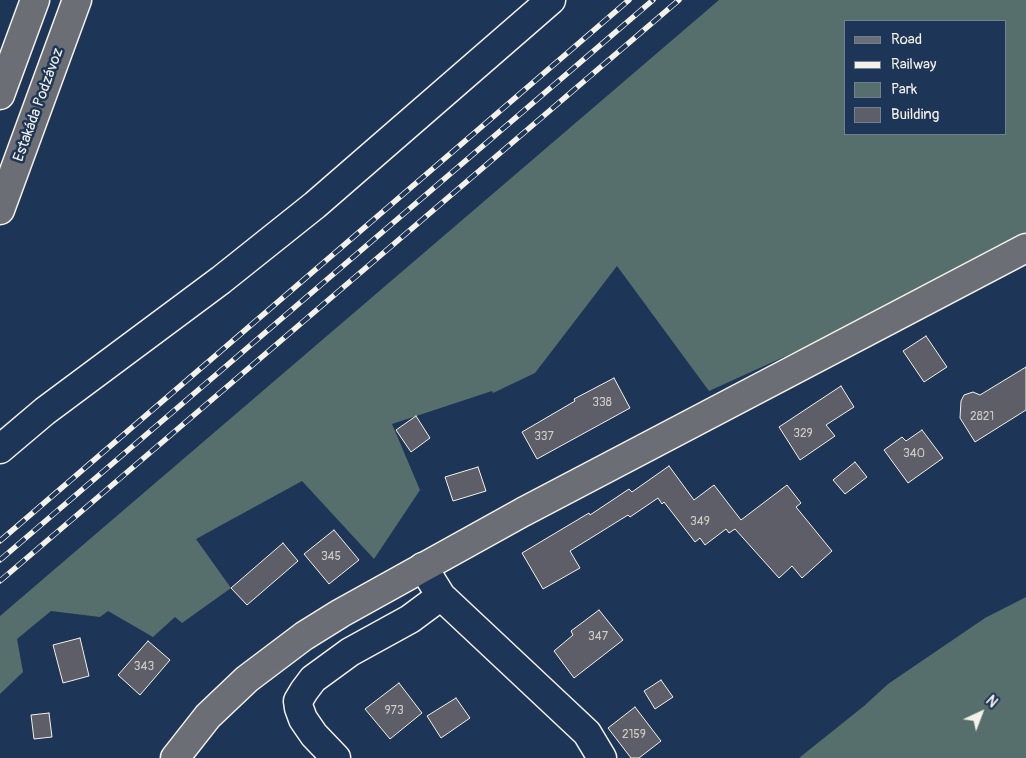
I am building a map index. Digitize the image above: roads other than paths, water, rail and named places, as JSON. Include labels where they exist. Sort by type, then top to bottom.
[{"type":"main road","points":[[0,95],[35,0]]},
{"type":"main road","name":"Estakáda Podzávoz","points":[[0,210],[77,0]]},
{"type":"main road","points":[[175,758],[208,716],[247,679],[271,659],[341,613],[629,455],[1026,248]]},
{"type":"street","points":[[0,449],[44,411],[221,280],[315,206],[551,0]]},
{"type":"street","points":[[423,567],[441,596],[587,733],[602,758]]},
{"type":"street","points":[[336,758],[314,735],[303,719],[298,700],[313,679],[350,652],[410,620],[441,596]]},
{"type":"railway","points":[[0,541],[629,0]]},
{"type":"railway","points":[[0,560],[653,0]]},
{"type":"railway","points":[[0,581],[679,0]]}]
